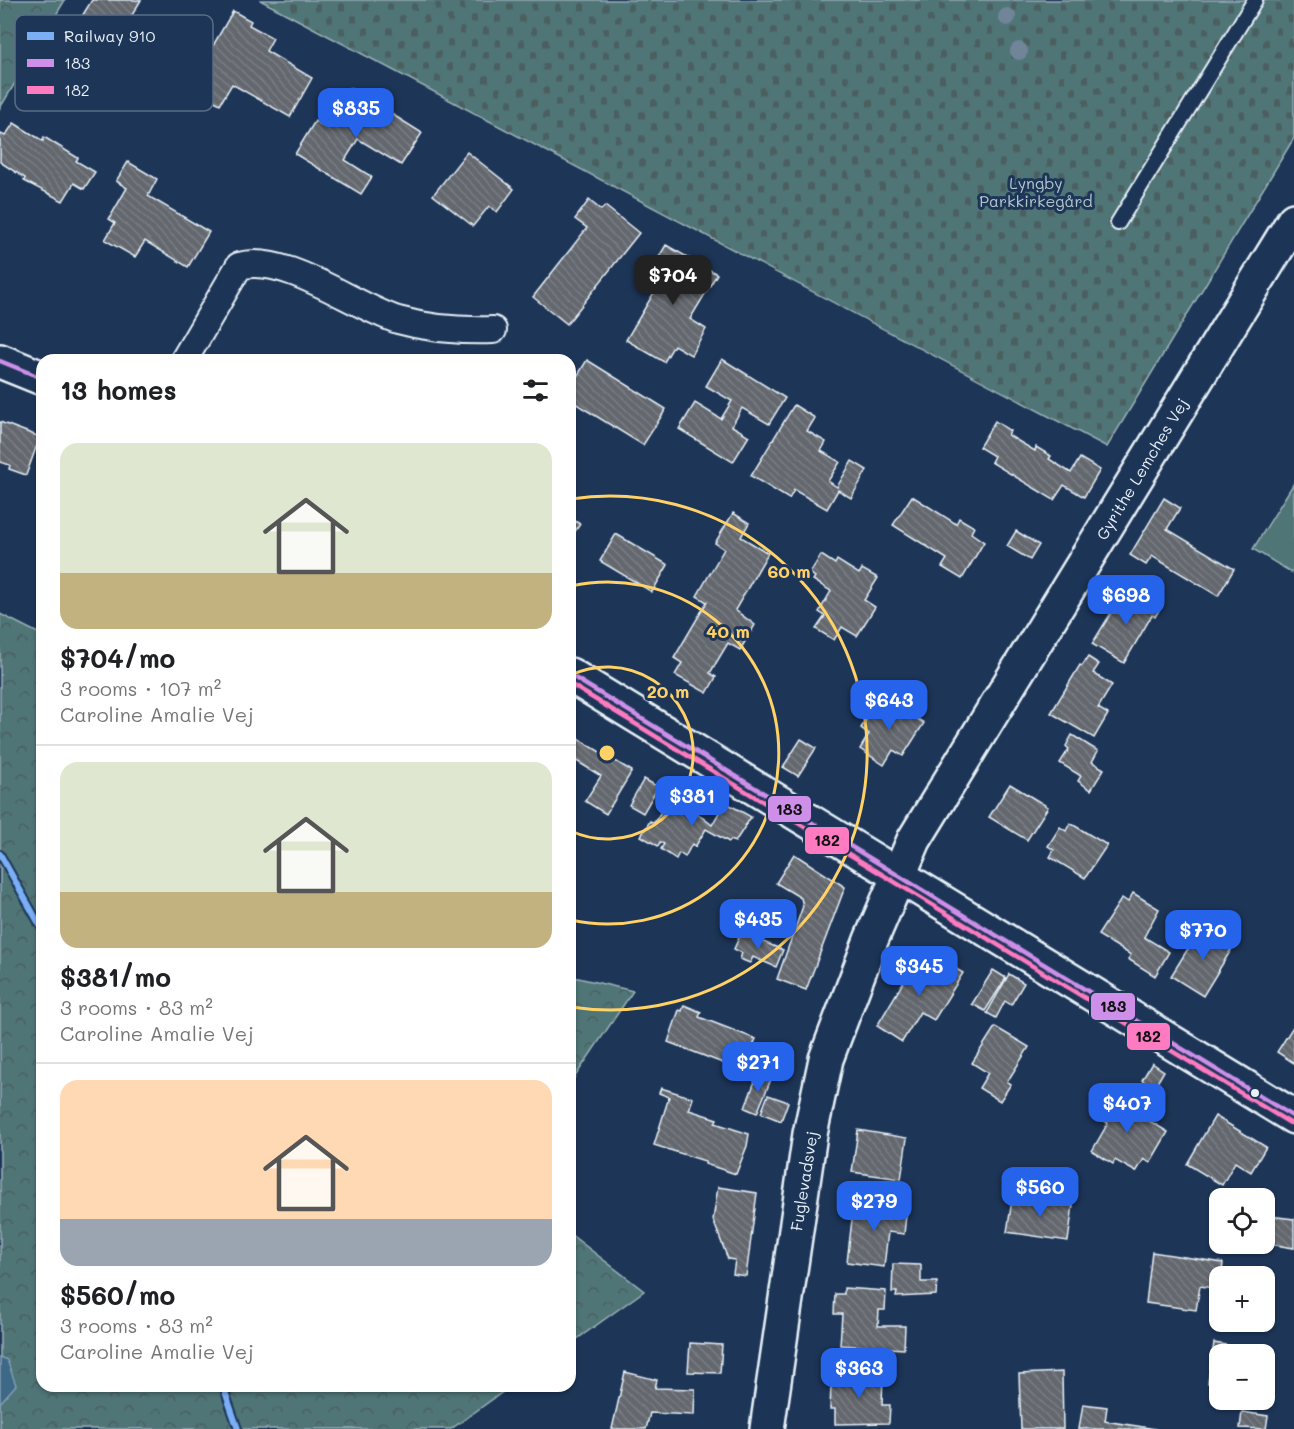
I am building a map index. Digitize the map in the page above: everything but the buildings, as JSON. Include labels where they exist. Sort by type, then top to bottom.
[{"type":"street","name":"Gyrithe Lemches Vej","points":[[901,875],[914,840],[1294,220]]},
{"type":"street","points":[[188,354],[239,266],[253,262],[286,270],[396,319],[450,332],[493,330]]},
{"type":"street","points":[[0,361],[36,376]]},
{"type":"street","points":[[576,679],[1294,1117]]},
{"type":"street","name":"Fuglevadsvej","points":[[767,1429],[810,1134],[826,1059],[871,940],[901,875]]},
{"type":"lane","points":[[1118,223],[1255,0]]},
{"type":"green space","points":[[0,0],[65,0],[56,15],[15,15],[15,83],[0,108]]},
{"type":"green space","name":"Lyngby Parkkirkegård","points":[[260,0],[1294,0],[1294,138],[1107,447]]},
{"type":"green space","points":[[1294,483],[1294,574],[1253,549]]},
{"type":"green space","points":[[0,614],[36,632],[36,1392],[503,1392],[451,1429],[0,1429]]},
{"type":"green space","points":[[576,977],[633,991],[576,1075]]},
{"type":"green space","points":[[576,1239],[644,1291],[576,1340]]},
{"type":"water","points":[[0,1357],[7,1360],[16,1385],[0,1403]]},
{"type":"rail line","name":"910","points":[[0,854],[36,918]]},
{"type":"rail line","name":"910","points":[[225,1392],[238,1429]]},
{"type":"transit line","name":"183","points":[[0,361],[36,376]]},
{"type":"transit line","name":"183","points":[[576,679],[1294,1117]]},
{"type":"transit line","name":"182","points":[[576,688],[1290,1123]]}]
